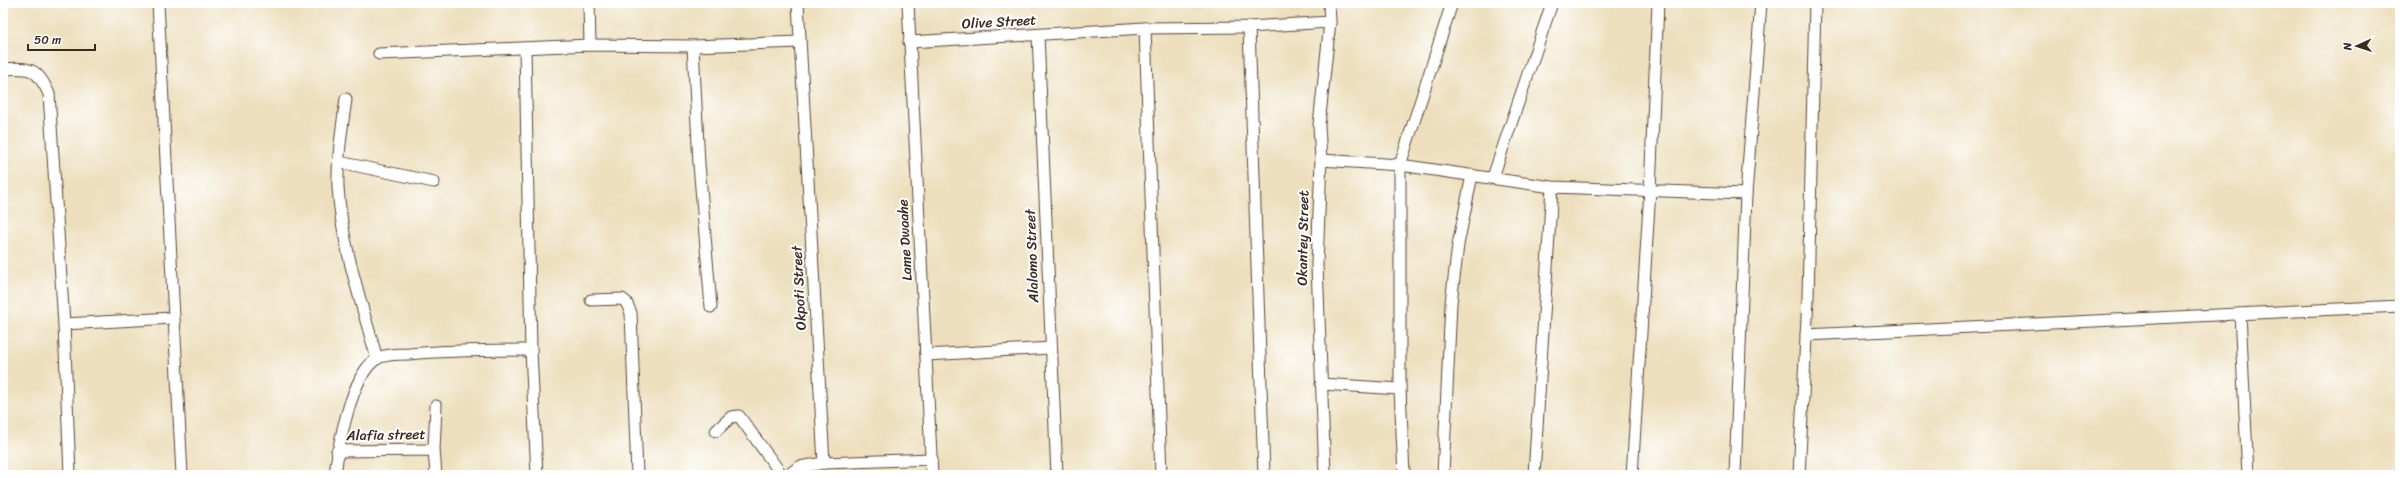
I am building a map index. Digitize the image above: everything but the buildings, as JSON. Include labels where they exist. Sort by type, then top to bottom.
[{"type":"street","points":[[158,3],[182,475]]},
{"type":"street","points":[[589,3],[590,45]]},
{"type":"street","name":"Okpoti Street","points":[[798,3],[824,463]]},
{"type":"street","name":"Lame Dwaahe","points":[[908,3],[932,475]]},
{"type":"street","name":"Okantey Street","points":[[1325,475],[1317,265],[1321,160],[1319,126],[1330,22],[1329,3]]},
{"type":"street","points":[[1404,475],[1400,389],[1400,165],[1452,3]]},
{"type":"street","points":[[1493,177],[1552,3]]},
{"type":"street","points":[[1632,475],[1650,190],[1658,3]]},
{"type":"street","points":[[1735,475],[1746,194],[1761,3]]},
{"type":"street","points":[[1799,475],[1806,335],[1815,3]]},
{"type":"street","name":"Olive Street","points":[[909,42],[1145,28],[1249,27],[1330,22]]},
{"type":"street","points":[[1249,27],[1264,475]]},
{"type":"street","points":[[1145,28],[1161,475]]},
{"type":"street","name":"Alalomo Street","points":[[1038,35],[1057,475]]},
{"type":"street","points":[[379,54],[590,45],[692,46],[800,42]]},
{"type":"street","points":[[692,46],[699,164],[711,307]]},
{"type":"street","points":[[525,48],[531,350],[537,475]]},
{"type":"street","points":[[3,69],[27,68],[36,73],[49,94],[64,324],[70,475]]},
{"type":"street","points":[[346,99],[339,162],[338,188],[347,240],[377,359]]},
{"type":"street","points":[[1321,160],[1400,165],[1493,177],[1552,187],[1746,194]]},
{"type":"street","points":[[339,162],[434,182]]},
{"type":"street","points":[[1443,475],[1451,303],[1458,245],[1472,175]]},
{"type":"street","points":[[1534,475],[1552,187]]},
{"type":"street","points":[[591,300],[622,299],[626,302],[631,313],[637,475]]},
{"type":"street","points":[[1806,335],[2400,306]]},
{"type":"street","points":[[2240,314],[2248,475]]},
{"type":"street","points":[[64,324],[173,318]]},
{"type":"street","points":[[926,354],[1051,348]]},
{"type":"street","points":[[334,475],[337,451],[348,408],[367,369],[377,359],[394,355],[456,350],[531,350]]},
{"type":"street","points":[[1321,384],[1400,389]]},
{"type":"street","points":[[434,450],[436,406]]},
{"type":"street","points":[[716,431],[731,417],[739,416],[782,475]]},
{"type":"street","name":"Alafia street","points":[[337,451],[434,450],[436,475]]},
{"type":"street","points":[[788,475],[799,467],[824,463],[932,459]]}]
